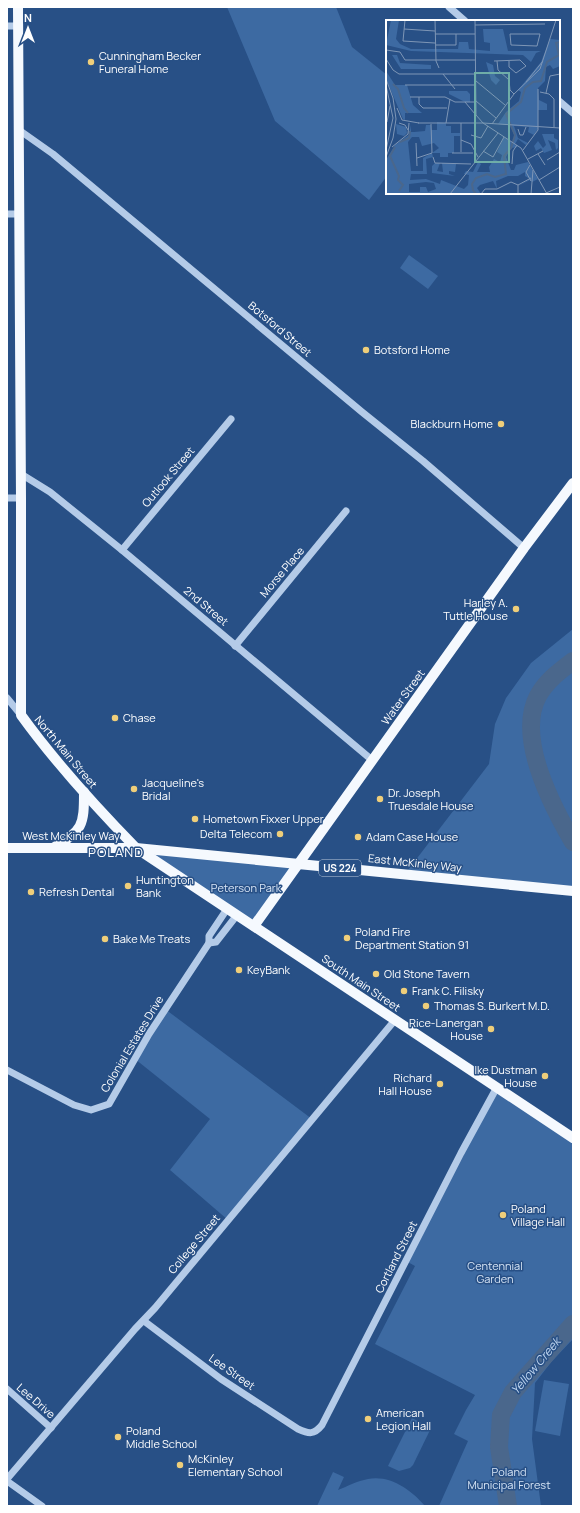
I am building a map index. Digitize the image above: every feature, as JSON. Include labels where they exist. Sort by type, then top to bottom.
[{"type":"main road","name":"North Main Street","points":[[18,7],[21,715],[36,736],[106,818],[136,848]]},
{"type":"main road","name":"Water Street","points":[[254,926],[524,548],[573,483]]},
{"type":"main road","points":[[53,848],[71,837],[82,824],[84,816],[84,792]]},
{"type":"main road","name":"West McKinley Way","points":[[7,848],[136,848]]},
{"type":"main road","name":"East McKinley Way","points":[[136,848],[573,890]]},
{"type":"main road","name":"South Main Street","points":[[136,848],[573,1138]]},
{"type":"street","points":[[449,7],[464,20]]},
{"type":"street","points":[[7,26],[18,26]]},
{"type":"street","points":[[560,102],[573,113]]},
{"type":"street","name":"Botsford Street","points":[[19,130],[53,154],[362,412],[423,461],[524,548]]},
{"type":"street","points":[[7,214],[19,214]]},
{"type":"street","name":"Outlook Street","points":[[122,550],[231,419]]},
{"type":"street","name":"2nd Street","points":[[21,474],[50,492],[122,550],[372,760]]},
{"type":"street","points":[[7,498],[21,498]]},
{"type":"street","name":"Morse Place","points":[[235,646],[346,511]]},
{"type":"street","points":[[7,698],[21,715]]},
{"type":"street","name":"Colonial Estates Drive","points":[[7,1070],[74,1105],[91,1110],[109,1104],[149,1034],[209,943],[209,936],[227,908]]},
{"type":"street","name":"Colonial Estates Drive","points":[[209,943],[216,942],[236,915]]},
{"type":"street","name":"College Street","points":[[7,1480],[135,1329],[144,1321],[395,1020]]},
{"type":"street","name":"Cortland Street","points":[[311,1434],[318,1430],[322,1425],[496,1087]]},
{"type":"street","name":"Lee Street","points":[[144,1321],[221,1379],[298,1429],[311,1434]]},
{"type":"street","name":"Lee Drive","points":[[7,1389],[51,1428]]},
{"type":"street","points":[[7,1480],[42,1506]]},
{"type":"green space","points":[[227,7],[336,7],[352,47],[386,74],[386,177],[369,200],[275,121]]},
{"type":"green space","points":[[409,255],[438,276],[428,289],[400,268]]},
{"type":"green space","points":[[573,629],[573,891],[405,874],[489,764],[495,724],[506,698],[531,663]]},
{"type":"green space","name":"Peterson Park","points":[[136,848],[298,864],[254,926]]},
{"type":"green space","points":[[165,1009],[312,1119],[228,1220],[170,1170],[210,1119],[135,1059]]},
{"type":"green space","points":[[497,1087],[573,1138],[573,1339],[552,1361],[535,1383],[532,1439],[541,1506],[439,1506],[468,1441],[454,1434],[475,1395],[375,1344],[415,1266],[406,1261]]},
{"type":"green space","points":[[544,1380],[569,1384],[560,1436],[535,1431]]},
{"type":"green space","points":[[412,1418],[431,1428],[413,1465],[410,1468],[399,1471],[388,1466]]},
{"type":"green space","points":[[333,1472],[344,1477],[338,1490],[356,1482],[368,1479],[385,1479],[407,1489],[425,1506],[317,1506]]},
{"type":"waterway","name":"Yellow Creek","points":[[573,661],[549,681],[541,691],[532,713],[531,731],[539,771],[556,810],[573,842]]},
{"type":"waterway","name":"Yellow Creek","points":[[508,1506],[499,1447],[501,1415],[513,1392],[573,1324]]},
{"type":"place","name":"Cunningham Becker Funeral Home","points":[[91,62]]},
{"type":"place","name":"Botsford Home","points":[[366,350]]},
{"type":"place","name":"Blackburn Home","points":[[501,424]]},
{"type":"place","name":"Harley A. Tuttle House","points":[[516,609]]},
{"type":"place","name":"Chase","points":[[115,718]]},
{"type":"place","name":"Jacqueline's Bridal","points":[[134,789]]},
{"type":"place","name":"Dr. Joseph Truesdale House","points":[[380,799]]},
{"type":"place","name":"Hometown Fixxer Upper","points":[[195,819]]},
{"type":"place","name":"Delta Telecom","points":[[280,834]]},
{"type":"place","name":"Adam Case House","points":[[358,837]]},
{"type":"place","name":"Huntington Bank","points":[[128,886]]},
{"type":"place","name":"Refresh Dental","points":[[31,892]]},
{"type":"place","name":"Poland Fire Department Station 91","points":[[347,938]]},
{"type":"place","name":"Bake Me Treats","points":[[105,939]]},
{"type":"place","name":"KeyBank","points":[[239,970]]},
{"type":"place","name":"Old Stone Tavern","points":[[376,974]]},
{"type":"place","name":"Frank C. Filisky","points":[[404,991]]},
{"type":"place","name":"Thomas S. Burkert M.D.","points":[[426,1006]]},
{"type":"place","name":"Rice-Lanergan House","points":[[491,1029]]},
{"type":"place","name":"Ike Dustman House","points":[[545,1076]]},
{"type":"place","name":"Richard Hall House","points":[[440,1084]]},
{"type":"place","name":"Poland Village Hall","points":[[503,1215]]},
{"type":"place","name":"American Legion Hall","points":[[368,1419]]},
{"type":"place","name":"Poland Middle School","points":[[118,1437]]},
{"type":"place","name":"McKinley Elementary School","points":[[180,1465]]},
{"type":"district","name":"POLAND","points":[[116,852]]},
{"type":"park label","name":"Centennial Garden","points":[[495,1272]]},
{"type":"park label","name":"Poland Municipal Forest","points":[[509,1478]]}]
